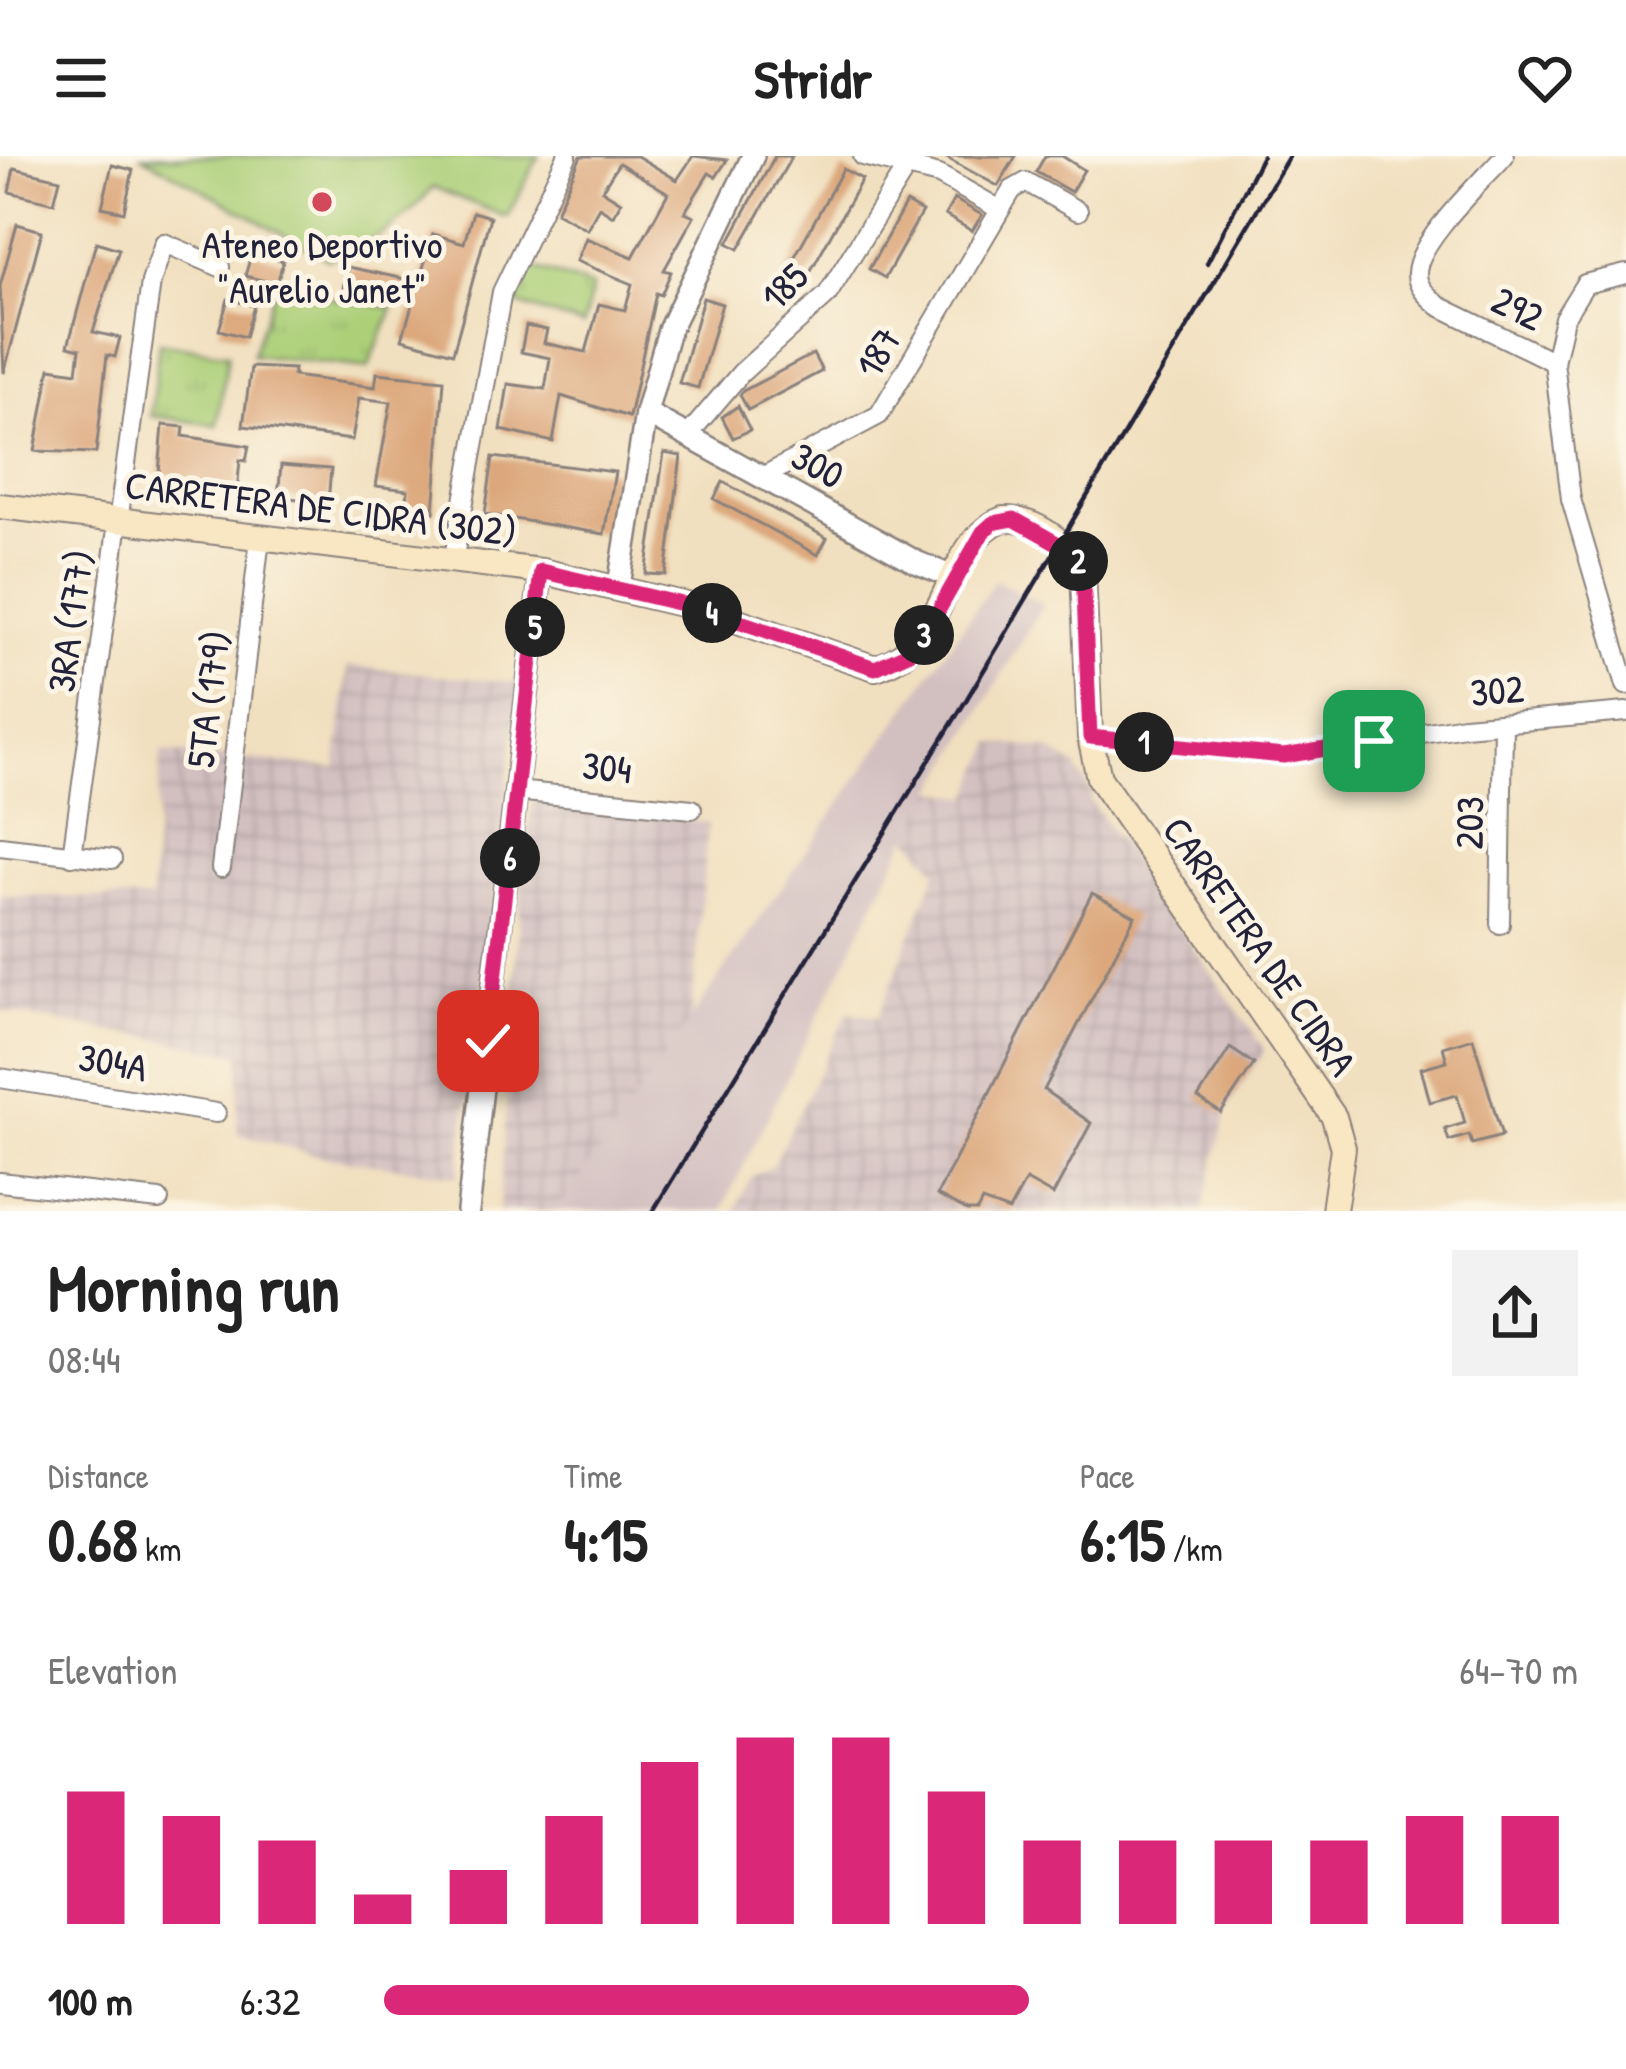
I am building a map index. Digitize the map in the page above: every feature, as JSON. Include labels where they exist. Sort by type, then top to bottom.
[{"type":"main road","name":"CARRETERA DE CIDRA (302)","points":[[0,506],[541,571],[620,586],[875,668],[908,653],[993,523],[1014,519],[1044,532]]},
{"type":"main road","name":"CARRETERA DE CIDRA","points":[[1044,532],[1071,551],[1086,582],[1092,760],[1106,789],[1301,1062],[1334,1117],[1343,1148],[1334,1211]]},
{"type":"street","points":[[453,562],[502,292],[567,156]]},
{"type":"street","points":[[620,586],[646,413],[676,310],[753,156]]},
{"type":"street","points":[[863,156],[939,175],[999,209],[1026,182],[1078,211]]},
{"type":"street","name":"292","points":[[1504,156],[1428,244],[1417,273],[1423,292],[1439,306],[1554,362],[1564,318],[1585,284],[1626,274]]},
{"type":"street","name":"185","points":[[689,434],[741,374],[827,295],[906,168]]},
{"type":"street","name":"187","points":[[764,476],[879,416],[999,209]]},
{"type":"street","name":"3RA (177)","points":[[72,856],[151,282],[164,243],[220,266]]},
{"type":"street","points":[[1554,362],[1571,499],[1626,685]]},
{"type":"street","name":"300","points":[[646,413],[916,562],[955,578]]},
{"type":"street","name":"5TA (179)","points":[[221,868],[260,538]]},
{"type":"street","points":[[467,1211],[541,571]]},
{"type":"street","name":"302","points":[[1090,737],[1284,756],[1503,723],[1626,712]]},
{"type":"street","name":"203","points":[[1500,924],[1503,723]]},
{"type":"street","name":"304","points":[[516,791],[692,809]]},
{"type":"street","points":[[0,846],[112,859]]},
{"type":"street","name":"304A","points":[[0,1078],[216,1113]]},
{"type":"street","points":[[0,1182],[159,1200]]},
{"type":"shaded area","points":[[995,580],[1043,604],[908,836],[721,1211],[557,1211]]},
{"type":"shaded area","points":[[348,666],[520,683],[458,1176],[325,1157],[237,1134],[240,1054],[0,1011],[0,896],[151,899],[161,751],[336,768]]},
{"type":"shaded area","points":[[993,743],[1048,749],[1075,766],[1092,794],[1090,801],[1265,1050],[1228,1107],[1202,1211],[734,1211],[751,1177],[772,1166],[848,1012],[878,1017],[937,870],[908,836],[934,790],[970,797]]},
{"type":"shaded area","points":[[533,796],[708,823],[691,1023],[557,1211],[499,1211],[522,876]]},
{"type":"green space","name":"Ateneo Deportivo \"Aurelio Janet\"","points":[[142,156],[539,156],[507,217],[433,187],[386,231],[328,259]]},
{"type":"green space","points":[[526,265],[593,287],[583,325],[516,304]]},
{"type":"green space","points":[[275,289],[393,308],[368,368],[252,355]]},
{"type":"green space","points":[[159,342],[228,354],[217,425],[151,416]]},
{"type":"building","points":[[581,156],[637,156],[677,180],[693,156],[727,160],[716,177],[709,173],[685,212],[694,216],[664,270],[671,272],[661,295],[656,293],[629,417],[561,396],[553,442],[501,430],[508,384],[545,389],[550,358],[521,352],[526,326],[547,330],[544,343],[586,352],[599,304],[625,310],[632,284],[576,261],[586,238],[633,257],[668,193],[619,163],[602,190],[621,202],[613,216],[599,207],[587,229],[556,212]]},
{"type":"building","points":[[775,156],[792,156],[739,249],[728,243]]},
{"type":"building","points":[[943,156],[1016,156],[998,186]]},
{"type":"building","points":[[1045,156],[1062,156],[1084,170],[1071,192],[1036,172]]},
{"type":"building","points":[[112,165],[133,170],[124,212],[102,207]]},
{"type":"building","points":[[14,168],[60,179],[54,203],[9,192]]},
{"type":"building","points":[[843,169],[862,179],[801,288],[783,278]]},
{"type":"building","points":[[954,199],[982,215],[972,231],[945,215]]},
{"type":"building","points":[[906,203],[922,212],[885,278],[869,269]]},
{"type":"building","points":[[473,212],[490,217],[453,353],[402,339],[413,302],[343,288],[348,267],[419,282],[433,234],[464,243]]},
{"type":"building","points":[[17,224],[42,231],[4,373],[0,286]]},
{"type":"building","points":[[96,242],[119,249],[93,332],[120,338],[115,357],[107,355],[96,453],[35,451],[50,368],[77,372],[80,349],[68,346]]},
{"type":"building","points":[[252,252],[283,261],[277,284],[245,276]]},
{"type":"building","points":[[703,298],[722,304],[698,388],[679,383]]},
{"type":"building","points":[[228,299],[254,306],[245,337],[219,330]]},
{"type":"building","points":[[813,354],[822,371],[748,410],[740,395],[743,391]]},
{"type":"building","points":[[251,367],[294,369],[293,376],[375,387],[377,373],[444,380],[434,512],[406,509],[408,490],[376,486],[391,402],[359,398],[352,440],[243,426]]},
{"type":"building","points":[[738,406],[750,430],[733,438],[722,417]]},
{"type":"building","points":[[163,425],[184,427],[183,436],[249,446],[246,461],[240,460],[237,492],[158,485]]},
{"type":"building","points":[[664,453],[681,456],[666,575],[646,574]]},
{"type":"building","points":[[493,457],[615,472],[604,534],[485,514]]},
{"type":"building","points":[[281,465],[331,469],[328,502],[278,497]]},
{"type":"building","points":[[723,482],[827,538],[818,555],[714,499]]},
{"type":"building","points":[[1092,893],[1135,916],[1044,1090],[1091,1123],[1053,1195],[1026,1180],[1009,1211],[982,1201],[977,1211],[967,1211],[937,1195]]},
{"type":"building","points":[[1473,1038],[1502,1136],[1472,1144],[1469,1135],[1449,1141],[1445,1129],[1465,1123],[1457,1095],[1430,1102],[1421,1068],[1447,1061],[1443,1047]]},
{"type":"building","points":[[1230,1048],[1254,1064],[1221,1113],[1198,1098]]},
{"type":"railway","points":[[1207,263],[1262,156]]},
{"type":"railway","points":[[653,1211],[965,702],[1289,156]]},
{"type":"place","name":"Ateneo Deportivo \"Aurelio Janet\"","points":[[322,202]]},
{"type":"route","points":[[488,1041],[541,571],[703,609],[875,668],[908,653],[925,634],[983,532],[993,523],[1014,519],[1027,522],[1071,551],[1083,571],[1090,737],[1284,756],[1374,741]]}]
